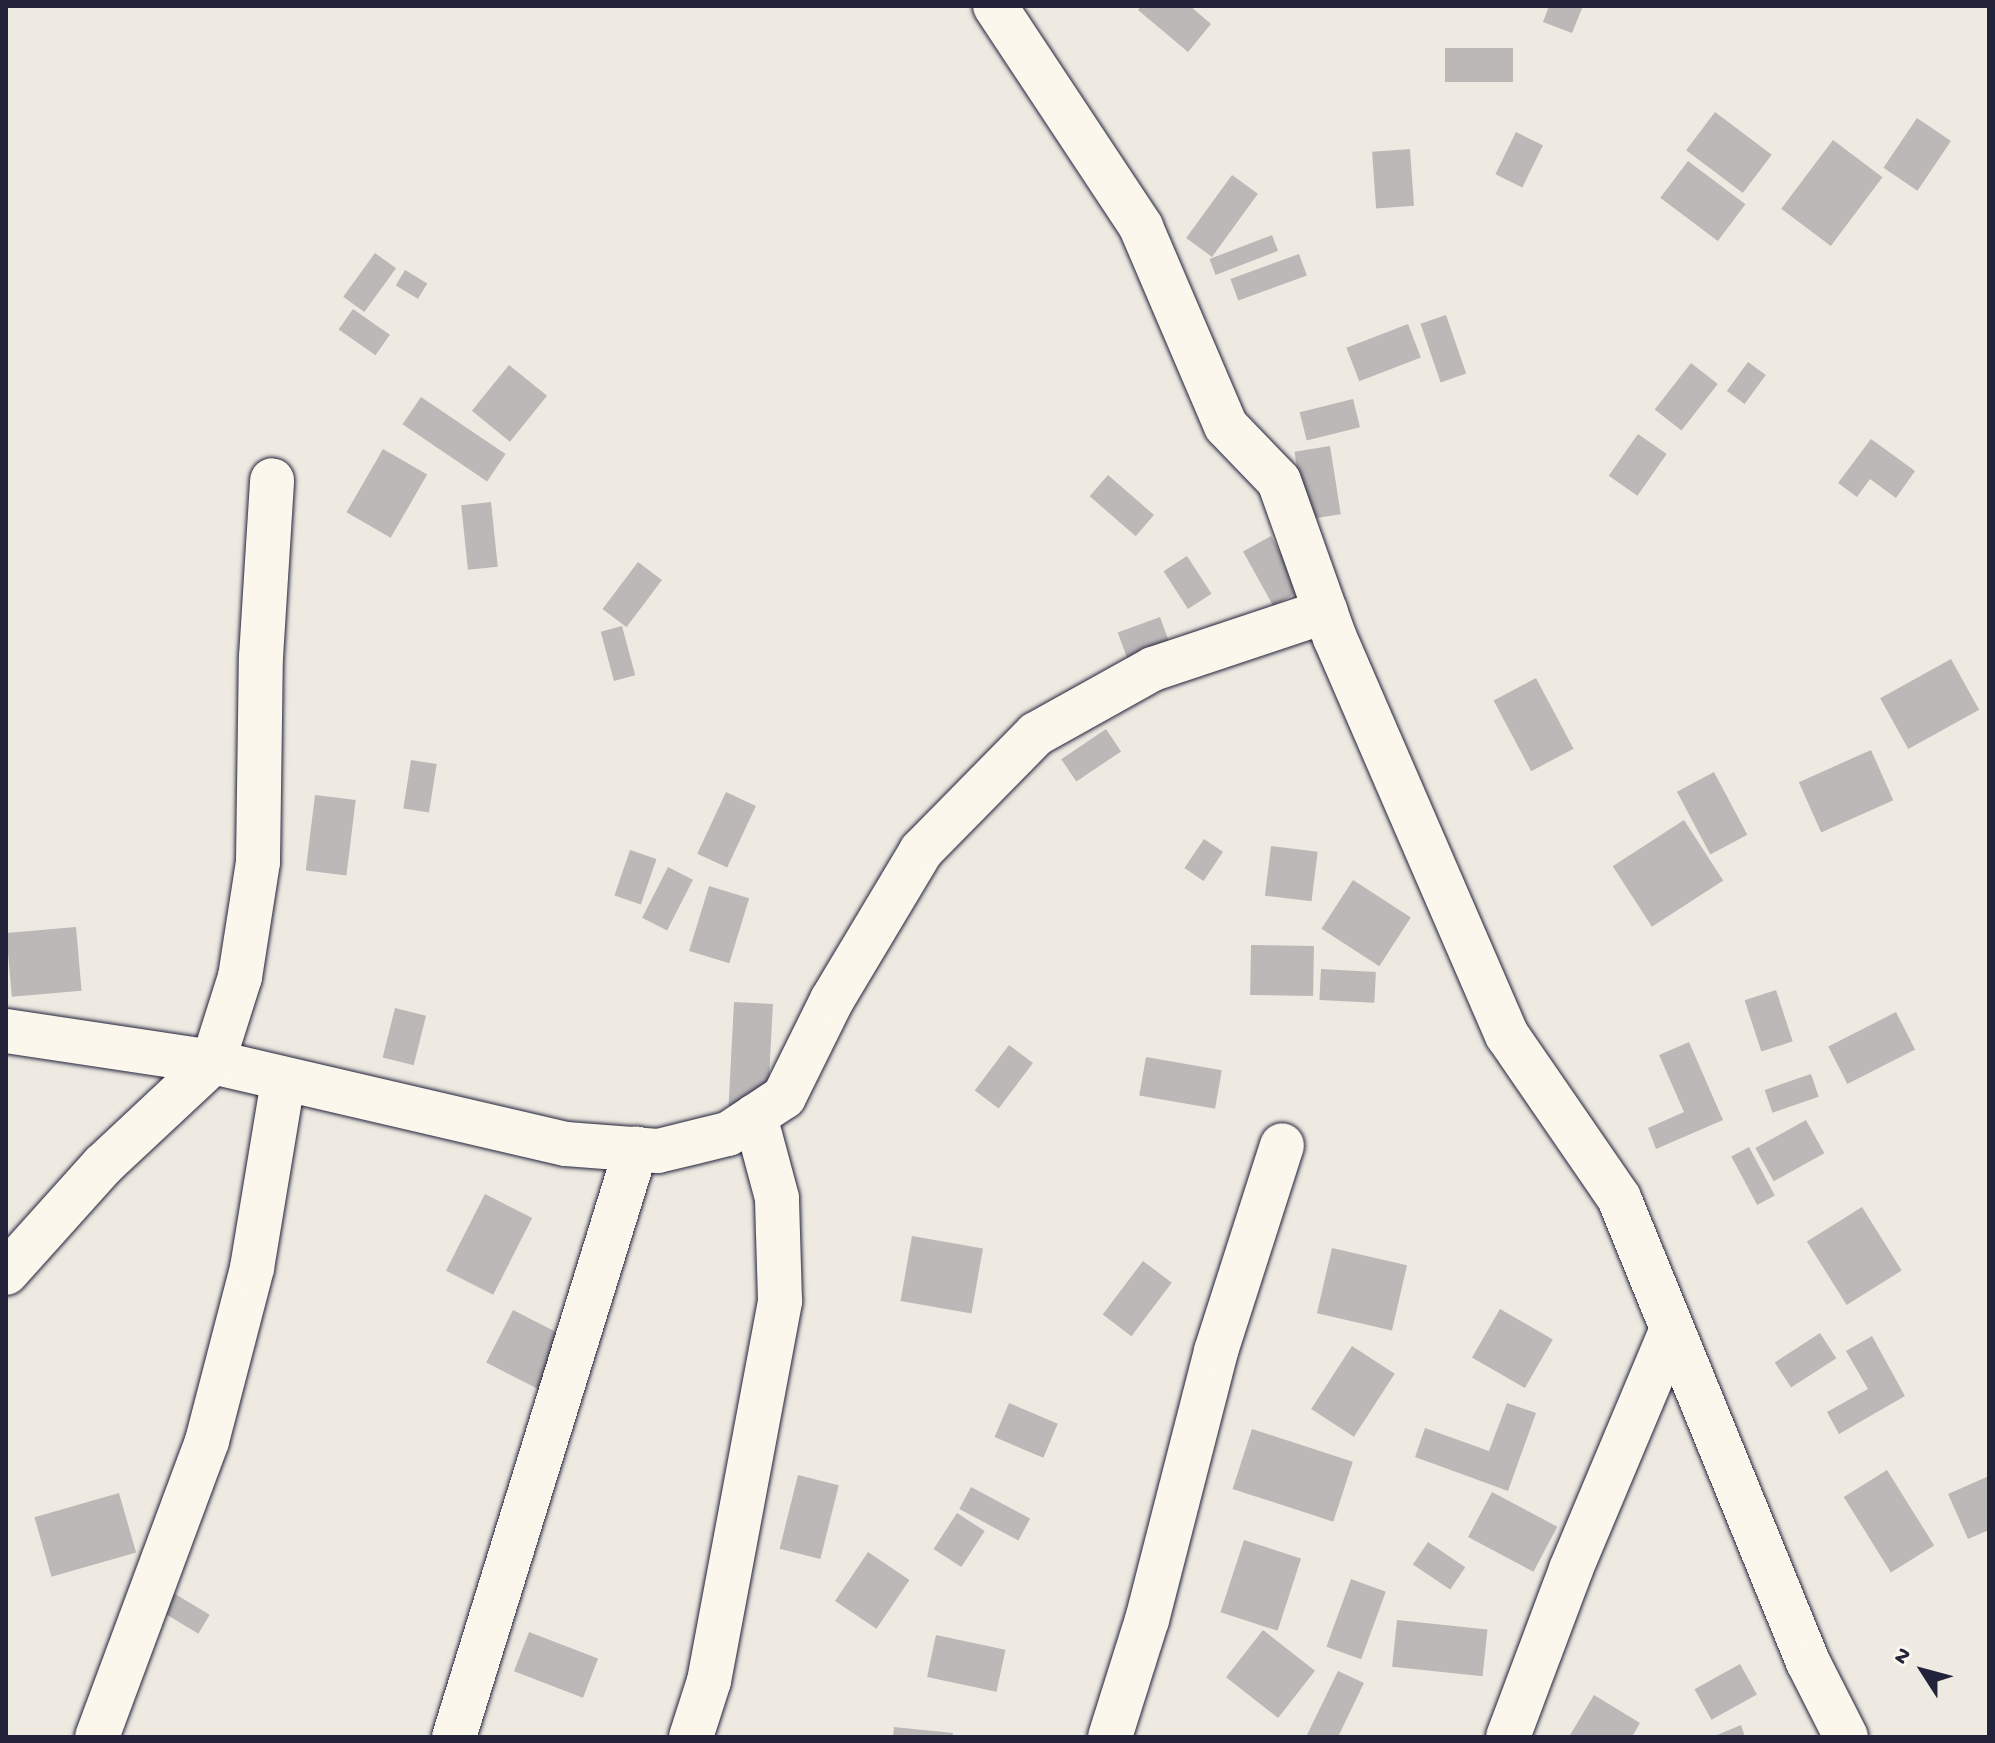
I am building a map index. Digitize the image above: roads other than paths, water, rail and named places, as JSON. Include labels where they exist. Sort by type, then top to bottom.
[{"type":"street","points":[[995,6],[1141,227],[1226,426],[1279,481],[1326,611],[1507,1035],[1619,1198],[1808,1662],[1846,1737]]},
{"type":"street","points":[[6,1273],[103,1165],[213,1062],[240,977],[258,862],[261,657],[272,480]]},
{"type":"street","points":[[6,1031],[213,1062],[566,1144],[658,1151],[728,1134],[784,1097],[832,1000],[921,851],[1036,734],[1153,669],[1326,611]]},
{"type":"street","points":[[97,1737],[207,1441],[252,1268],[283,1080]]},
{"type":"street","points":[[691,1737],[709,1681],[780,1301],[777,1198],[755,1116]]},
{"type":"street","points":[[1110,1737],[1147,1620],[1216,1351],[1282,1145]]},
{"type":"street","points":[[454,1737],[636,1149]]},
{"type":"street","points":[[1508,1737],[1571,1569],[1672,1329]]}]
